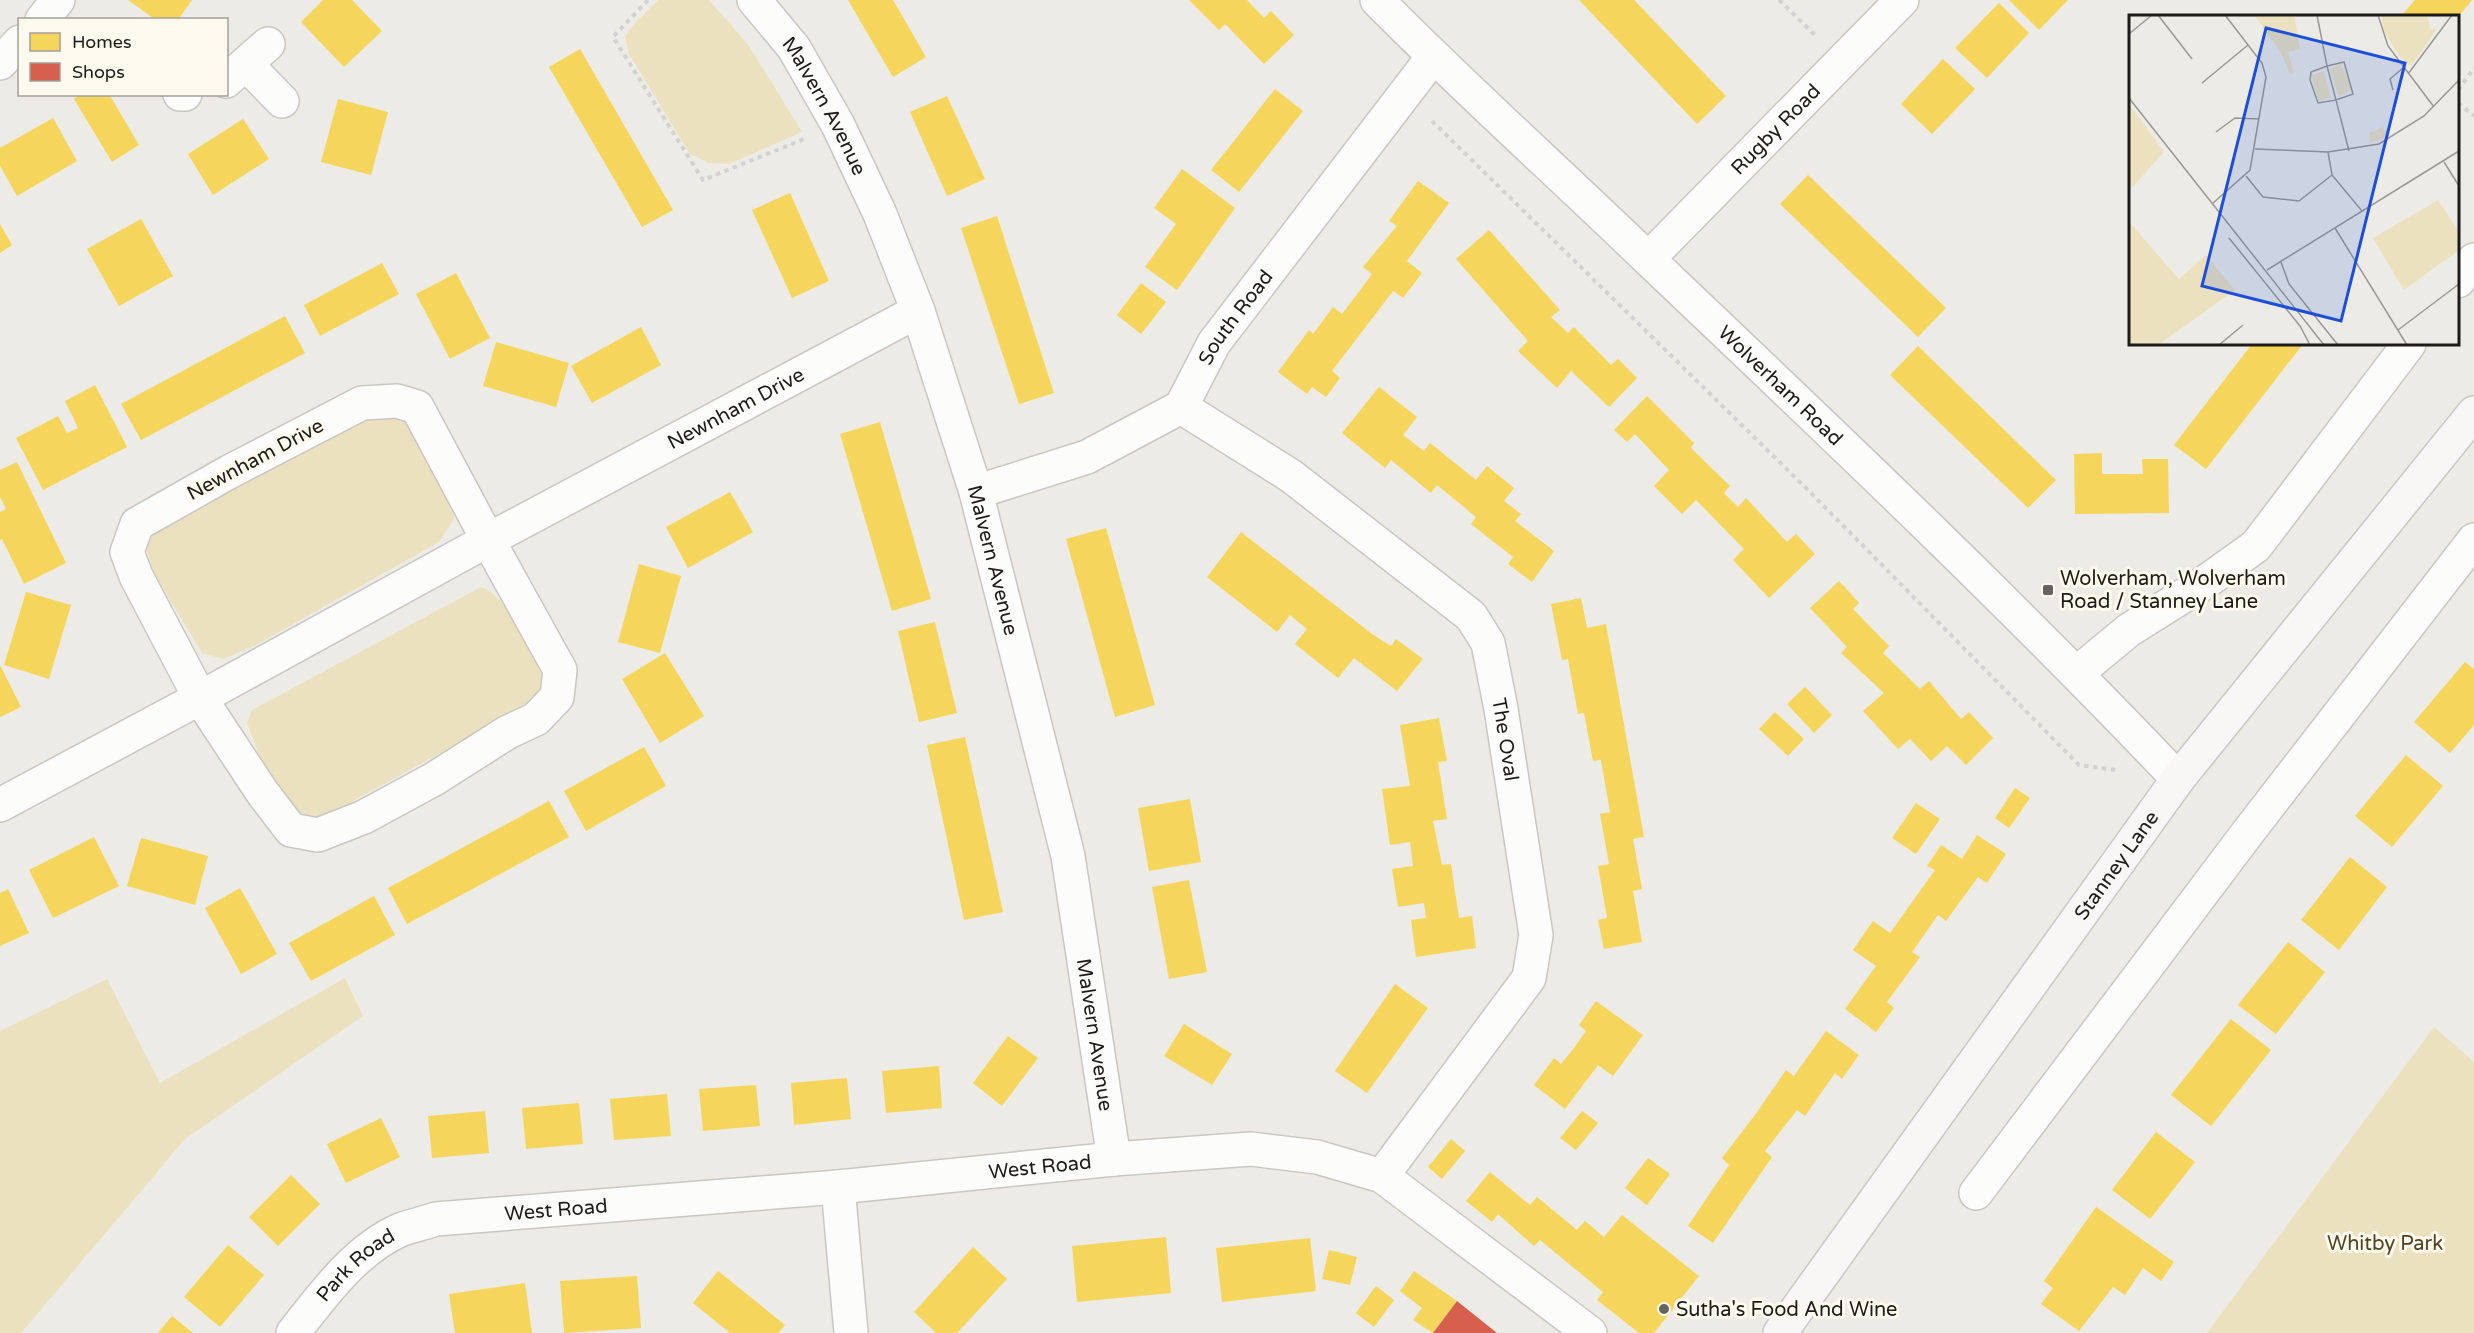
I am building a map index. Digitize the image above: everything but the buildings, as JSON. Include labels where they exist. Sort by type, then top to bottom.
[{"type":"main road","name":"Stanney Lane","points":[[1780,1333],[2178,779],[2474,413]]},
{"type":"street","name":"Malvern Avenue","points":[[754,0],[794,48],[838,125],[880,214],[918,311],[976,492],[1068,856],[1114,1160]]},
{"type":"street","name":"Wolverham Road","points":[[1377,0],[1433,57],[1648,259],[2077,673],[2178,779]]},
{"type":"street","name":"Rugby Road","points":[[1648,259],[1902,0]]},
{"type":"street","points":[[0,63],[18,44]]},
{"type":"street","name":"South Road","points":[[1181,407],[1214,343],[1433,57]]},
{"type":"street","points":[[247,63],[282,101]]},
{"type":"street","points":[[2459,279],[2474,260]]},
{"type":"street","name":"Newnham Drive","points":[[0,804],[918,311]]},
{"type":"street","points":[[2077,673],[2129,630],[2207,581],[2256,546],[2408,345]]},
{"type":"street","name":"Newnham Drive","points":[[397,401],[417,407],[488,540],[560,670],[556,697],[536,719],[508,732],[434,779],[364,817],[318,835],[291,830],[261,792],[200,698],[136,576],[127,552],[137,524],[229,472],[362,403],[397,401]]},
{"type":"street","points":[[976,492],[1087,457],[1181,407]]},
{"type":"street","name":"The Oval","points":[[1181,407],[1300,484],[1471,616],[1488,644],[1501,709],[1536,935],[1529,978],[1382,1176]]},
{"type":"street","points":[[1976,1193],[2256,822],[2474,540]]},
{"type":"street","name":"West Road","points":[[436,1220],[838,1187],[1251,1149],[1317,1157],[1382,1176],[1590,1333]]},
{"type":"street","points":[[838,1187],[851,1333]]},
{"type":"street","name":"Park Road","points":[[293,1333],[326,1291],[367,1250],[400,1231],[436,1220]]},
{"type":"path","points":[[648,0],[613,37],[703,180],[838,125]]},
{"type":"path","points":[[1779,0],[1842,62]]},
{"type":"path","points":[[2459,87],[2474,68]]},
{"type":"path","points":[[1404,95],[1808,490],[2079,765],[2178,779]]},
{"type":"path","points":[[2459,105],[2474,116]]},
{"type":"green space","points":[[658,0],[709,0],[749,46],[802,132],[729,164],[709,163],[690,154],[629,54],[625,37],[633,25]]},
{"type":"green space","points":[[399,414],[407,424],[449,500],[454,519],[439,542],[254,646],[223,659],[202,653],[154,573],[145,543],[154,530],[368,415]]},
{"type":"green space","points":[[481,587],[491,592],[503,604],[538,658],[543,676],[542,691],[526,706],[322,818],[305,816],[293,810],[276,789],[262,761],[247,723],[252,710]]},
{"type":"green space","points":[[345,978],[363,1016],[185,1139],[21,1333],[0,1333],[0,1031],[107,979],[160,1083]]},
{"type":"green space","name":"Whitby Park","points":[[2434,1027],[2474,1062],[2474,1333],[2207,1333]]},
{"type":"place","name":"Wolverham, Wolverham Road / Stanney Lane","points":[[2048,590]]},
{"type":"place","name":"Sutha's Food And Wine","points":[[1664,1309]]}]
